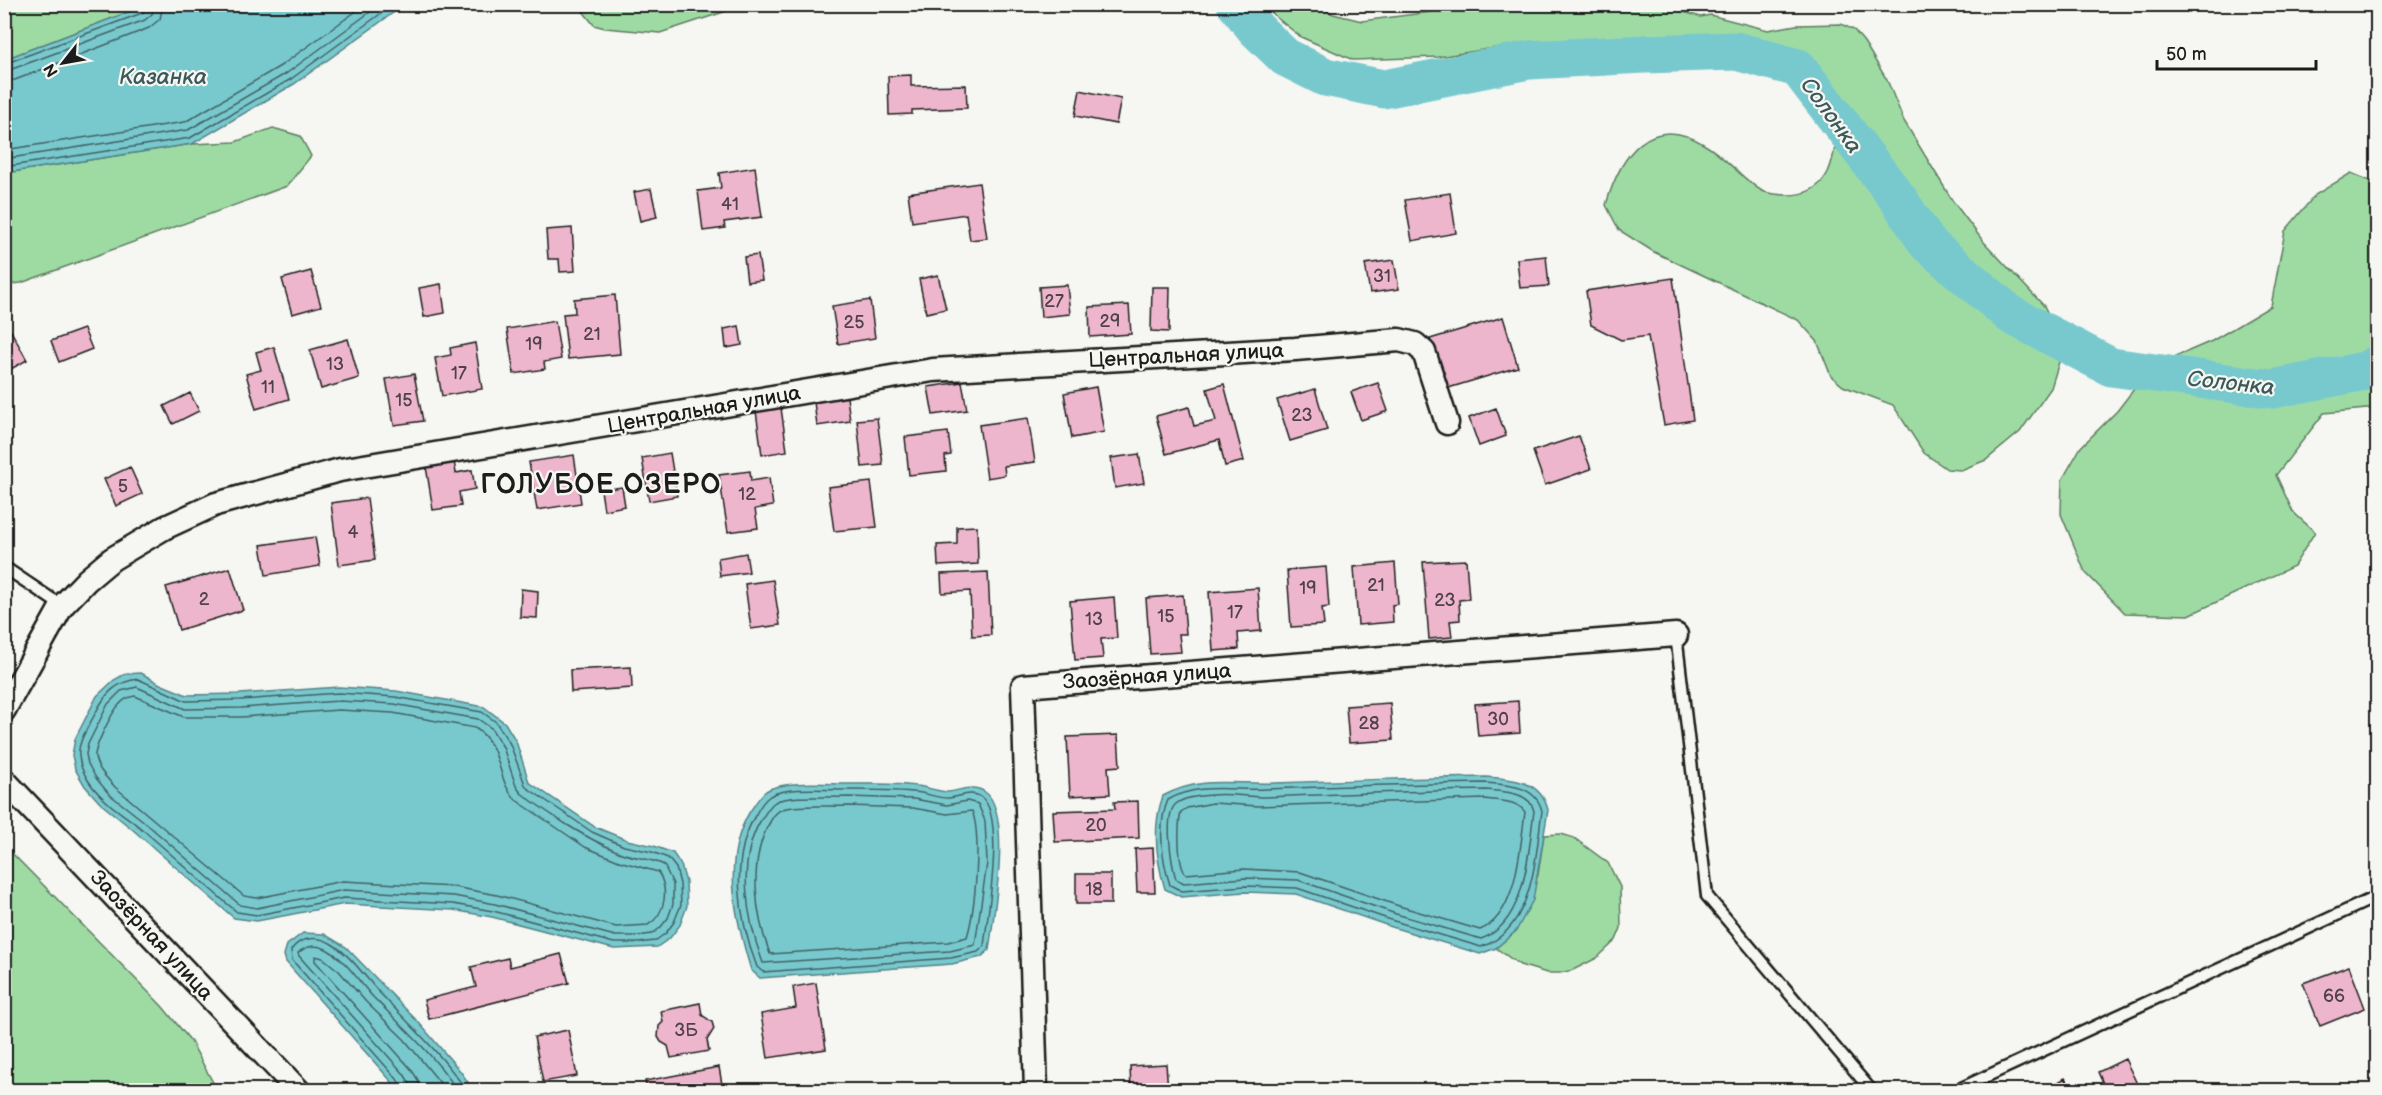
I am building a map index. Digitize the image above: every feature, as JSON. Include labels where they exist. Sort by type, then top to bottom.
[{"type":"street","name":"Центральная улица","points":[[4,710],[62,606],[87,580],[112,560],[164,528],[216,504],[340,470],[933,370],[1295,349],[1399,340],[1415,344],[1424,352],[1448,423]]},
{"type":"street","name":"Заозёрная улица","points":[[1036,1090],[1023,686],[1676,635]]},
{"type":"street","name":"Заозёрная улица","points":[[4,780],[298,1090]]},
{"type":"lane","points":[[4,567],[62,606]]},
{"type":"lane","points":[[1676,635],[1707,896],[1871,1090]]},
{"type":"lane","points":[[1957,1090],[2378,896]]},
{"type":"green space","points":[[5,5],[147,5],[5,59]]},
{"type":"green space","points":[[578,5],[745,5],[660,33],[594,25]]},
{"type":"green space","points":[[1265,5],[1319,5],[1333,14],[1362,21],[1485,5],[1659,5],[1701,17],[1710,15],[1768,30],[1796,25],[1841,24],[1854,30],[1864,42],[1887,80],[1904,121],[1952,200],[1983,241],[2044,306],[2058,334],[2059,362],[2051,388],[2020,432],[1986,460],[1961,470],[1947,469],[1924,453],[1893,405],[1843,386],[1831,376],[1817,341],[1798,320],[1654,252],[1619,230],[1606,205],[1612,187],[1629,156],[1640,144],[1653,136],[1668,133],[1686,136],[1705,145],[1764,192],[1790,195],[1811,190],[1822,181],[1830,168],[1840,116],[1825,91],[1815,83],[1762,59],[1636,41],[1537,41],[1438,57],[1353,60],[1301,37]]},
{"type":"green space","points":[[273,128],[300,136],[311,156],[287,186],[21,283],[5,285],[5,173],[192,144],[235,142]]},
{"type":"green space","points":[[2351,173],[2377,184],[2377,408],[2324,413],[2276,475],[2293,512],[2315,532],[2294,566],[2189,615],[2125,613],[2085,572],[2061,514],[2062,480],[2081,447],[2117,411],[2151,367],[2212,341],[2271,306],[2285,231],[2315,195]]},
{"type":"green space","points":[[1561,834],[1574,838],[1608,863],[1620,887],[1621,928],[1616,940],[1597,958],[1573,970],[1547,973],[1520,965],[1496,948],[1516,931],[1538,875],[1544,835]]},
{"type":"green space","points":[[4,845],[162,1006],[190,1040],[217,1090],[5,1090]]},
{"type":"water","name":"Казанка","points":[[147,5],[404,5],[294,84],[192,144],[5,173],[5,59]]},
{"type":"water","points":[[141,673],[187,695],[339,687],[396,691],[484,707],[505,723],[516,741],[529,782],[595,827],[627,840],[673,853],[681,865],[686,882],[687,906],[680,925],[670,938],[657,947],[614,949],[492,917],[453,910],[345,904],[257,921],[234,918],[100,803],[85,786],[75,769],[72,755],[75,739],[97,696],[114,680],[125,674]]},
{"type":"water","points":[[1486,777],[1516,780],[1532,787],[1539,792],[1548,810],[1533,900],[1516,931],[1496,948],[1480,954],[1296,894],[1245,892],[1181,897],[1165,889],[1156,842],[1157,819],[1163,796],[1177,789],[1218,782],[1275,783]]},
{"type":"water","points":[[783,785],[909,785],[949,792],[972,788],[985,792],[993,803],[998,821],[1000,843],[997,892],[989,950],[981,957],[952,964],[760,978],[751,970],[740,932],[734,891],[735,851],[740,832],[749,813],[763,793]]},
{"type":"water","points":[[303,933],[324,934],[346,947],[420,1024],[461,1072],[473,1090],[399,1090],[286,962],[284,955],[287,945]]},
{"type":"building","points":[[911,75],[911,86],[966,85],[967,108],[912,110],[912,114],[889,115],[888,76]]},
{"type":"building","points":[[1080,90],[1121,99],[1116,124],[1075,116]]},
{"type":"building","points":[[755,167],[762,217],[724,222],[725,228],[703,231],[698,191],[721,188],[719,173]]},
{"type":"building","points":[[979,183],[987,238],[970,240],[966,214],[912,222],[908,193]]},
{"type":"building","points":[[651,189],[657,217],[640,221],[634,192]]},
{"type":"building","points":[[1450,193],[1456,233],[1412,241],[1405,200]]},
{"type":"building","points":[[572,228],[575,271],[560,272],[559,259],[548,259],[546,230]]},
{"type":"building","points":[[758,255],[762,280],[747,282],[744,257]]},
{"type":"building","points":[[1546,256],[1549,286],[1520,288],[1517,259]]},
{"type":"building","points":[[1394,260],[1399,289],[1370,293],[1365,264]]},
{"type":"building","points":[[311,271],[321,306],[292,314],[282,279]]},
{"type":"building","points":[[938,275],[946,309],[926,313],[919,279]]},
{"type":"building","points":[[1673,278],[1693,420],[1664,425],[1648,336],[1621,340],[1591,325],[1586,291]]},
{"type":"building","points":[[441,284],[445,313],[424,317],[419,288]]},
{"type":"building","points":[[1067,285],[1070,314],[1041,317],[1039,287]]},
{"type":"building","points":[[1152,287],[1170,287],[1169,332],[1151,331]]},
{"type":"building","points":[[615,295],[620,354],[568,359],[563,314],[575,313],[574,299]]},
{"type":"building","points":[[870,300],[875,338],[838,344],[832,306]]},
{"type":"building","points":[[1129,305],[1131,334],[1090,337],[1089,307]]},
{"type":"building","points":[[1503,317],[1518,367],[1445,389],[1430,339]]},
{"type":"building","points":[[555,321],[561,359],[544,362],[545,369],[514,374],[507,329]]},
{"type":"building","points":[[739,326],[742,345],[726,348],[724,329]]},
{"type":"building","points":[[84,329],[92,349],[59,362],[51,341]]},
{"type":"building","points":[[11,331],[27,360],[4,373],[4,335]]},
{"type":"building","points":[[348,339],[359,378],[321,389],[310,350]]},
{"type":"building","points":[[475,343],[482,389],[442,396],[435,358],[451,355],[450,348]]},
{"type":"building","points":[[274,347],[289,399],[256,409],[246,374],[261,370],[256,352]]},
{"type":"building","points":[[414,374],[423,421],[394,425],[386,379]]},
{"type":"building","points":[[962,382],[967,410],[933,415],[928,387]]},
{"type":"building","points":[[1378,383],[1388,411],[1361,420],[1351,392]]},
{"type":"building","points":[[1224,384],[1244,461],[1225,466],[1219,440],[1166,454],[1156,416],[1189,407],[1194,426],[1216,421],[1207,389]]},
{"type":"building","points":[[1096,387],[1104,432],[1072,438],[1064,393]]},
{"type":"building","points":[[1315,389],[1327,430],[1290,441],[1277,400]]},
{"type":"building","points":[[190,393],[199,411],[173,424],[164,406]]},
{"type":"building","points":[[847,397],[850,421],[817,426],[814,402]]},
{"type":"building","points":[[781,408],[787,451],[762,455],[756,411]]},
{"type":"building","points":[[1496,408],[1506,436],[1479,446],[1469,418]]},
{"type":"building","points":[[877,418],[883,465],[862,467],[857,420]]},
{"type":"building","points":[[1028,418],[1035,462],[1004,466],[1005,475],[987,478],[979,425]]},
{"type":"building","points":[[948,432],[951,455],[945,456],[946,471],[909,475],[905,437]]},
{"type":"building","points":[[1579,436],[1591,469],[1545,485],[1533,451]]},
{"type":"building","points":[[670,453],[677,496],[649,501],[642,458]]},
{"type":"building","points":[[1139,454],[1144,483],[1115,488],[1111,458]]},
{"type":"building","points":[[574,455],[581,503],[537,510],[529,462]]},
{"type":"building","points":[[454,461],[456,473],[472,470],[475,489],[459,492],[461,506],[433,510],[426,466]]},
{"type":"building","points":[[130,467],[142,494],[116,506],[104,479]]},
{"type":"building","points":[[750,471],[751,481],[769,478],[773,506],[755,509],[758,528],[728,532],[719,475]]},
{"type":"building","points":[[871,482],[877,527],[834,531],[828,487]]},
{"type":"building","points":[[622,487],[625,506],[604,510],[601,490]]},
{"type":"building","points":[[367,498],[375,560],[339,565],[331,503]]},
{"type":"building","points":[[977,526],[978,564],[938,566],[937,545],[957,544],[957,527]]},
{"type":"building","points":[[315,537],[320,566],[266,575],[261,545]]},
{"type":"building","points":[[746,553],[749,572],[720,576],[718,558]]},
{"type":"building","points":[[1466,560],[1469,599],[1459,600],[1460,620],[1450,621],[1452,637],[1429,639],[1423,562]]},
{"type":"building","points":[[1395,563],[1398,604],[1392,605],[1393,622],[1358,625],[1354,567]]},
{"type":"building","points":[[1326,567],[1329,607],[1322,608],[1324,625],[1291,627],[1287,570]]},
{"type":"building","points":[[230,568],[243,610],[179,630],[166,587]]},
{"type":"building","points":[[988,572],[991,635],[972,636],[970,591],[942,593],[941,574]]},
{"type":"building","points":[[773,580],[780,625],[751,629],[745,584]]},
{"type":"building","points":[[1258,588],[1261,631],[1238,633],[1239,649],[1213,651],[1209,592]]},
{"type":"building","points":[[521,589],[538,591],[537,618],[520,617]]},
{"type":"building","points":[[1183,595],[1186,634],[1179,634],[1181,652],[1150,654],[1146,598]]},
{"type":"building","points":[[1114,597],[1117,638],[1101,639],[1103,658],[1075,660],[1070,601]]},
{"type":"building","points":[[631,667],[632,688],[571,692],[570,670]]},
{"type":"building","points":[[1518,701],[1520,733],[1478,736],[1475,704]]},
{"type":"building","points":[[1390,703],[1393,740],[1349,743],[1346,706]]},
{"type":"building","points":[[1118,735],[1120,766],[1108,767],[1110,794],[1070,796],[1067,737]]},
{"type":"building","points":[[1138,801],[1139,838],[1055,842],[1053,811],[1115,809],[1114,802]]},
{"type":"building","points":[[1153,848],[1155,892],[1137,892],[1135,849]]},
{"type":"building","points":[[1076,874],[1111,874],[1111,904],[1076,904]]},
{"type":"building","points":[[561,954],[569,983],[429,1019],[424,1000],[476,987],[471,967],[508,958],[510,967]]},
{"type":"building","points":[[2349,966],[2365,1008],[2320,1026],[2303,983]]},
{"type":"building","points":[[816,983],[826,1049],[768,1058],[761,1014],[796,1008],[793,987]]},
{"type":"building","points":[[700,1003],[702,1015],[712,1022],[714,1029],[707,1040],[709,1051],[671,1058],[668,1046],[658,1037],[659,1026],[663,1022],[661,1011]]},
{"type":"building","points":[[568,1030],[577,1076],[543,1082],[534,1037]]},
{"type":"building","points":[[2125,1059],[2140,1090],[2106,1090],[2098,1072]]},
{"type":"building","points":[[1166,1064],[1168,1090],[1131,1090],[1130,1066]]},
{"type":"building","points":[[719,1067],[723,1090],[647,1090],[645,1081]]},
{"type":"building","points":[[2065,1078],[2073,1090],[2045,1090]]},
{"type":"building","points":[[606,1083],[608,1090],[567,1090]]},
{"type":"waterway","name":"Солонка","points":[[1236,4],[1256,29],[1285,57],[1325,77],[1384,89],[1529,60],[1644,54],[1736,51],[1798,68],[1899,200],[1928,244],[2011,315],[2111,367],[2272,389],[2365,371],[2378,364]]},
{"type":"district","name":"ГОЛУБОЕ ОЗЕРО","points":[[601,484]]}]
